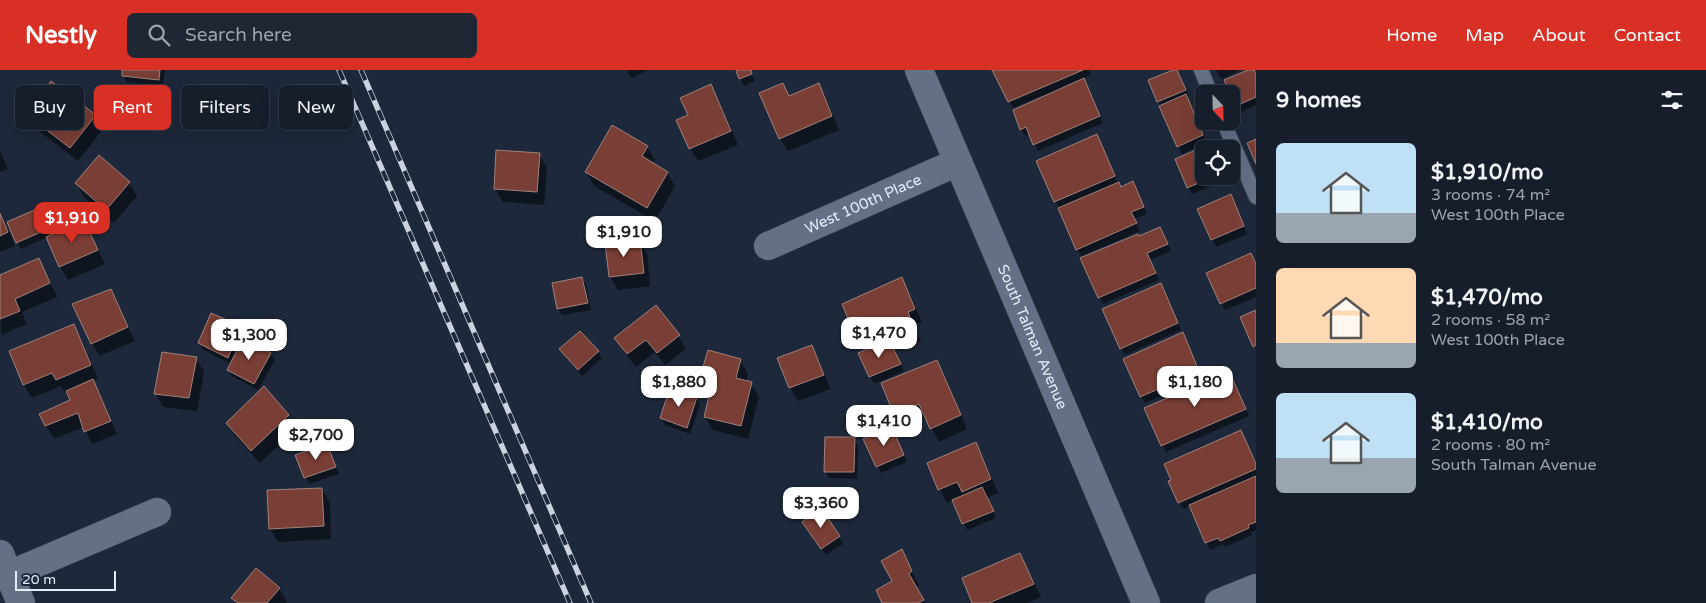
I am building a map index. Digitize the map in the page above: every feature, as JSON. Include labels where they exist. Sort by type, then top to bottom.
[{"type":"street","name":"South Talman Avenue","points":[[918,70],[1146,603]]},
{"type":"street","name":"West 100th Place","points":[[768,246],[958,162]]},
{"type":"street","points":[[21,603],[5,565],[157,512]]},
{"type":"street","points":[[1219,603],[1256,588]]},
{"type":"lane","points":[[1201,70],[1207,85]]},
{"type":"lane","points":[[1227,130],[1256,197]]},
{"type":"building","points":[[122,70],[160,70],[159,80],[122,76]]},
{"type":"building","points":[[751,70],[752,74],[739,79],[736,71]]},
{"type":"building","points":[[992,70],[1083,70],[1008,102]]},
{"type":"building","points":[[1177,70],[1186,90],[1157,102],[1148,80]]},
{"type":"building","points":[[1248,70],[1254,70],[1256,74],[1256,97],[1240,104],[1240,85],[1226,85],[1224,80]]},
{"type":"building","points":[[1084,78],[1100,116],[1033,145],[1026,127],[1020,130],[1013,110]]},
{"type":"building","points":[[51,81],[56,85],[48,85]]},
{"type":"building","points":[[783,83],[789,96],[819,83],[832,116],[779,139],[759,93]]},
{"type":"building","points":[[711,84],[731,131],[689,149],[676,120],[688,115],[680,98]]},
{"type":"building","points":[[1186,94],[1195,116],[1195,130],[1201,130],[1203,135],[1177,147],[1159,106]]},
{"type":"building","points":[[84,106],[94,113],[94,118],[70,148],[47,130],[84,130]]},
{"type":"building","points":[[612,125],[648,146],[642,156],[668,172],[647,208],[585,172]]},
{"type":"building","points":[[1097,134],[1115,176],[1054,202],[1036,161]]},
{"type":"building","points":[[1256,139],[1256,164],[1247,143]]},
{"type":"building","points":[[496,150],[540,153],[537,192],[494,189]]},
{"type":"building","points":[[1195,150],[1195,185],[1187,188],[1175,159]]},
{"type":"building","points":[[99,155],[130,182],[106,210],[75,183]]},
{"type":"building","points":[[1133,181],[1144,207],[1131,212],[1137,223],[1076,250],[1058,208],[1119,182],[1121,187]]},
{"type":"building","points":[[1231,194],[1244,226],[1211,240],[1197,209]]},
{"type":"building","points":[[39,208],[48,229],[16,243],[7,222]]},
{"type":"building","points":[[0,213],[8,232],[0,236]]},
{"type":"building","points":[[84,220],[98,250],[59,267],[46,237]]},
{"type":"building","points":[[1160,227],[1168,244],[1147,253],[1156,273],[1098,298],[1080,258]]},
{"type":"building","points":[[640,239],[644,273],[609,277],[605,243]]},
{"type":"building","points":[[1251,253],[1256,264],[1256,288],[1220,304],[1206,273]]},
{"type":"building","points":[[39,258],[50,283],[15,299],[20,311],[0,319],[0,275]]},
{"type":"building","points":[[582,277],[588,303],[557,309],[552,283]]},
{"type":"building","points":[[902,277],[915,309],[908,312],[914,327],[892,337],[889,330],[858,342],[842,304]]},
{"type":"building","points":[[1161,283],[1178,323],[1120,349],[1102,309]]},
{"type":"building","points":[[111,289],[128,327],[91,344],[72,304]]},
{"type":"building","points":[[656,305],[680,335],[657,353],[646,340],[627,354],[614,338]]},
{"type":"building","points":[[1256,310],[1256,345],[1253,347],[1240,317]]},
{"type":"building","points":[[211,313],[241,326],[228,358],[198,343]]},
{"type":"building","points":[[74,324],[91,365],[56,380],[52,373],[23,385],[9,351]]},
{"type":"building","points":[[580,331],[599,351],[578,370],[559,349]]},
{"type":"building","points":[[1183,332],[1199,371],[1140,397],[1123,359]]},
{"type":"building","points":[[243,338],[271,353],[254,384],[227,370]]},
{"type":"building","points":[[889,340],[901,364],[869,377],[858,353]]},
{"type":"building","points":[[812,345],[824,375],[789,388],[777,358]]},
{"type":"building","points":[[708,350],[741,359],[736,378],[752,382],[741,426],[704,417],[711,388],[698,384]]},
{"type":"building","points":[[162,352],[197,357],[189,398],[154,394]]},
{"type":"building","points":[[937,360],[961,415],[930,429],[919,404],[894,415],[881,383]]},
{"type":"building","points":[[1229,371],[1246,409],[1161,446],[1144,408]]},
{"type":"building","points":[[93,379],[111,421],[84,432],[78,413],[45,426],[39,414],[70,400],[66,391]]},
{"type":"building","points":[[264,386],[289,415],[251,451],[226,423]]},
{"type":"building","points":[[670,388],[697,397],[687,428],[660,418]]},
{"type":"building","points":[[892,427],[904,455],[876,467],[863,439]]},
{"type":"building","points":[[1241,430],[1256,464],[1256,469],[1178,503],[1168,481],[1171,480],[1164,464]]},
{"type":"building","points":[[825,437],[855,437],[854,472],[824,472]]},
{"type":"building","points":[[976,442],[991,479],[962,492],[957,482],[938,490],[927,463]]},
{"type":"building","points":[[327,444],[336,467],[304,478],[295,455]]},
{"type":"building","points":[[1256,476],[1256,522],[1248,525],[1249,528],[1220,541],[1218,538],[1205,543],[1189,505]]},
{"type":"building","points":[[982,487],[994,511],[962,524],[952,500]]},
{"type":"building","points":[[322,488],[324,526],[269,529],[267,490]]},
{"type":"building","points":[[821,508],[840,536],[821,549],[802,522]]},
{"type":"building","points":[[902,549],[912,571],[909,574],[924,600],[918,603],[882,603],[876,590],[892,581],[881,561]]},
{"type":"building","points":[[1020,553],[1034,584],[989,603],[972,603],[962,578]]},
{"type":"building","points":[[256,568],[280,588],[267,603],[238,603],[231,598]]},
{"type":"railway","points":[[339,70],[570,603]]},
{"type":"railway","points":[[361,70],[591,603]]}]
